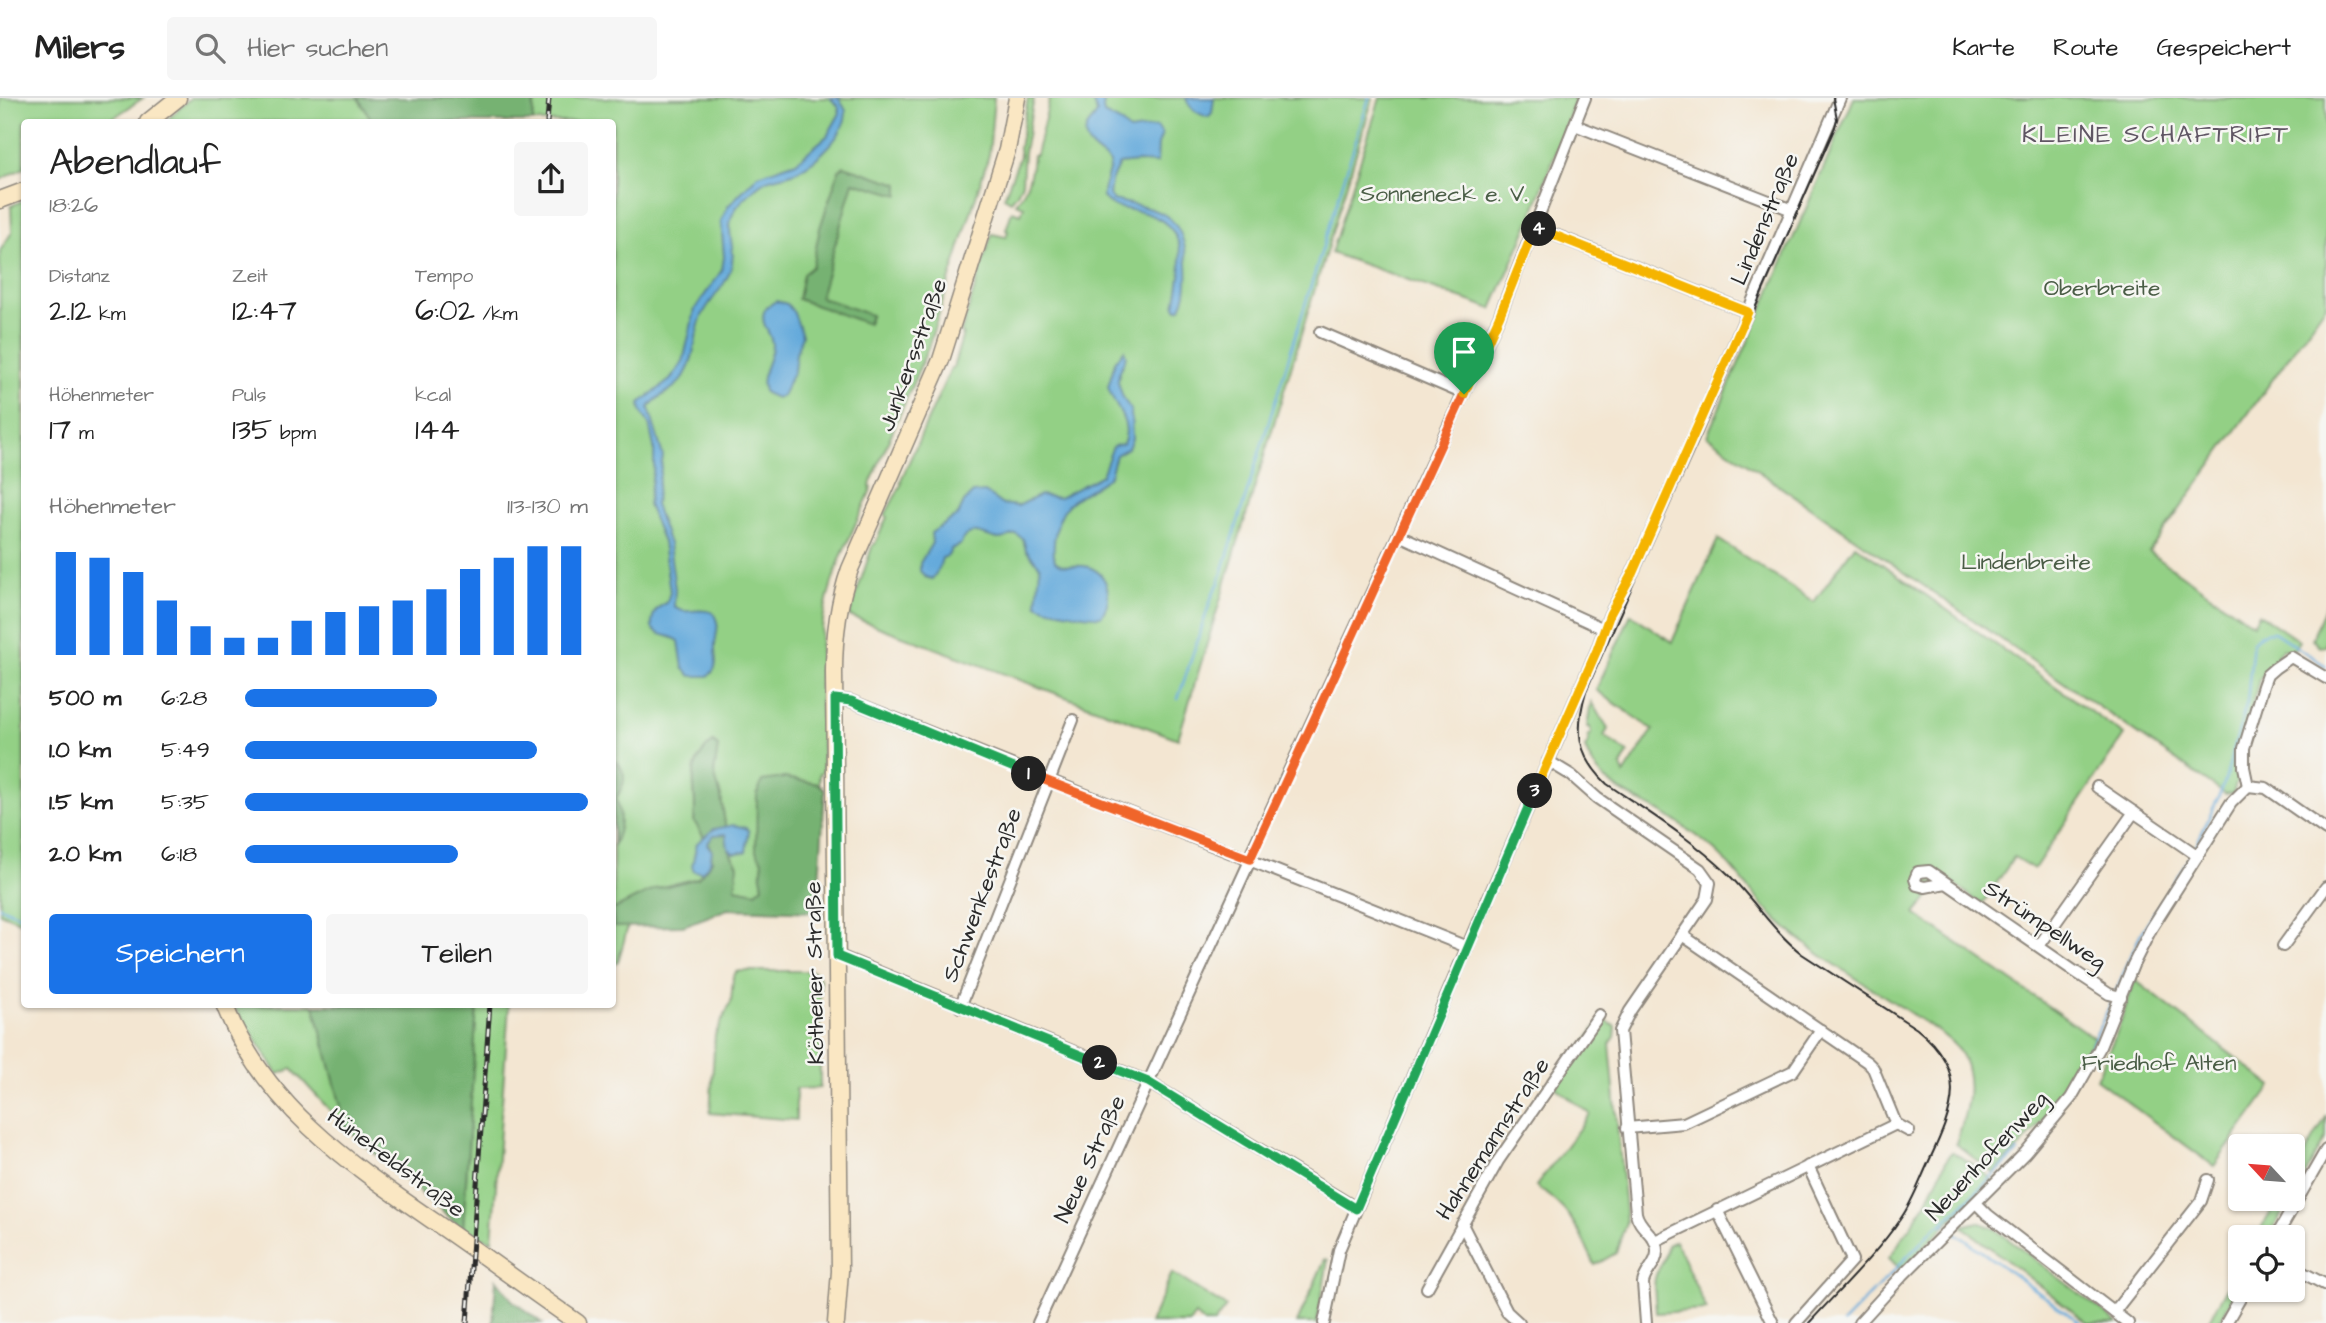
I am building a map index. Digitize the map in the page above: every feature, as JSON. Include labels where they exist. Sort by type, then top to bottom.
[{"type":"main road","points":[[152,119],[178,98]]},
{"type":"main road","name":"Junkersstraße","points":[[836,622],[850,569],[941,360],[1007,150],[1017,98]]},
{"type":"main road","points":[[0,200],[21,192]]},
{"type":"main road","name":"Köthener Straße","points":[[836,622],[840,1271],[836,1323]]},
{"type":"main road","name":"Hünefeldstraße","points":[[226,1008],[247,1052],[300,1119],[382,1186],[578,1323]]},
{"type":"street","name":"Neue Straße","points":[[1038,1323],[1499,317],[1585,98]]},
{"type":"street","name":"Lindenstraße","points":[[1324,1323],[1333,1270],[1356,1209],[1615,603],[1633,572],[1840,98]]},
{"type":"street","points":[[1575,125],[1792,211]]},
{"type":"street","points":[[1535,227],[1748,312]]},
{"type":"street","points":[[1320,332],[1464,394]]},
{"type":"street","points":[[1399,535],[1604,629]]},
{"type":"street","points":[[2326,678],[2291,657],[2274,668],[2267,675],[2244,748],[2248,786],[2266,788],[2326,830]]},
{"type":"street","points":[[835,699],[851,701],[1467,947]]},
{"type":"street","name":"Schwenkestraße","points":[[960,1007],[1073,720]]},
{"type":"street","points":[[1548,761],[1707,876],[1710,883],[1710,892],[1630,1011],[1620,1031],[1637,1220],[1656,1241],[1657,1257],[1644,1276],[1643,1283],[1646,1323]]},
{"type":"street","points":[[2096,786],[2195,854]]},
{"type":"street","name":"Neuenhofenweg","points":[[1859,1323],[2025,1153],[2071,1098],[2095,1058],[2115,995],[2151,929],[2195,854],[2231,803],[2248,786]]},
{"type":"street","points":[[2039,946],[2134,811]]},
{"type":"street","name":"Strümpellweg","points":[[1946,883],[2115,995]]},
{"type":"street","points":[[2283,946],[2326,887]]},
{"type":"street","points":[[1682,935],[1867,1062],[1873,1068],[1896,1124],[1909,1131]]},
{"type":"street","points":[[837,956],[1148,1082],[1356,1209]]},
{"type":"street","name":"Hahnemannstraße","points":[[1427,1288],[1498,1161],[1599,1015]]},
{"type":"street","points":[[1628,1128],[1684,1123],[1793,1071],[1821,1030]]},
{"type":"street","points":[[1656,1241],[1896,1124]]},
{"type":"street","points":[[2283,1225],[2326,1150]]},
{"type":"street","points":[[1796,1323],[1852,1260],[1808,1166]]},
{"type":"street","points":[[2114,1312],[2201,1200],[2208,1180]]},
{"type":"street","points":[[1976,1203],[2128,1323]]},
{"type":"street","points":[[1717,1210],[1773,1323]]},
{"type":"street","points":[[1462,1224],[1507,1312],[1519,1323]]},
{"type":"street","points":[[2305,1274],[2326,1286]]},
{"type":"street","points":[[2226,1323],[2238,1302]]},
{"type":"green space","points":[[0,98],[143,98],[112,119],[21,119],[21,170],[0,180]]},
{"type":"green space","points":[[191,98],[358,98],[371,119],[168,119]]},
{"type":"green space","points":[[358,98],[534,98],[533,119],[371,119]]},
{"type":"green space","points":[[535,98],[994,98],[989,155],[928,348],[871,482],[872,488],[845,547],[829,593],[820,648],[823,771],[819,775],[819,784],[784,778],[763,862],[763,886],[756,892],[734,888],[738,865],[729,851],[721,797],[714,773],[718,746],[713,742],[697,761],[693,779],[694,821],[710,847],[712,861],[698,878],[655,889],[616,908],[616,119],[533,119]]},
{"type":"green space","points":[[1028,98],[1034,98],[1024,152],[1022,183],[1011,201],[1004,197],[1020,156]]},
{"type":"green space","points":[[1050,98],[1373,98],[1178,739],[849,616],[873,544],[887,517],[885,515],[953,368],[963,334],[961,332],[992,234],[1006,237],[1012,211],[1021,214],[1024,206],[1016,203],[1028,180]]},
{"type":"green space","name":"Sonneneck e. V.","points":[[1380,98],[1576,98],[1528,226],[1492,309],[1331,253]]},
{"type":"green space","name":"Oberbreite","points":[[1854,98],[2326,98],[2326,305],[2149,552],[2253,624],[2259,614],[2299,641],[2293,651],[2282,649],[2259,680],[2241,747],[2239,774],[2233,793],[2225,794],[1707,436]]},
{"type":"green space","points":[[844,166],[899,184],[899,195],[853,182],[820,297],[871,315],[868,324],[798,299],[803,274],[812,267],[820,228],[839,170]]},
{"type":"green space","points":[[21,201],[21,922],[0,913],[0,251],[12,232],[11,206]]},
{"type":"green space","points":[[1718,539],[1814,602],[1855,545],[2124,735],[2034,869],[2014,857],[1982,905],[1946,877],[1915,914],[2094,1038],[2050,1112],[1993,1173],[1956,1144],[1966,1108],[1969,1083],[1963,1059],[1953,1043],[1806,944],[1775,918],[1713,849],[1659,811],[1615,787],[1597,771],[1590,760],[1585,748],[1589,741],[1588,736],[1591,735],[1590,727],[1587,727],[1591,702],[1608,729],[1604,736],[1628,753],[1621,766],[1624,774],[1653,730],[1596,690],[1631,614],[1672,642]]},
{"type":"green space","points":[[2326,605],[2326,646],[2319,647],[2312,639]]},
{"type":"green space","points":[[713,742],[718,746],[714,773],[721,797],[729,851],[738,865],[735,888],[756,892],[763,886],[763,862],[756,851],[757,795],[762,781],[784,778],[819,784],[825,790],[817,912],[728,909],[683,926],[616,927],[616,908],[655,889],[698,878],[712,861],[710,847],[694,821],[695,770],[703,752]]},
{"type":"green space","points":[[616,762],[623,771],[622,789],[616,798]]},
{"type":"green space","points":[[616,798],[620,822],[616,839]]},
{"type":"green space","points":[[628,926],[616,963],[616,927]]},
{"type":"green space","points":[[813,971],[820,979],[820,1088],[796,1089],[796,1120],[710,1113],[715,1035],[731,1002],[733,978],[736,972]]},
{"type":"green space","name":"Friedhof Alten","points":[[2135,980],[2272,1086],[2237,1134],[2228,1134],[2228,1147],[2214,1166],[2096,1079],[2117,1032]]},
{"type":"green space","points":[[315,1008],[347,1129],[292,1069],[278,1074],[236,1010]]},
{"type":"green space","points":[[315,1008],[477,1008],[463,1230],[347,1129]]},
{"type":"green space","points":[[477,1008],[509,1008],[492,1241],[463,1230]]},
{"type":"green space","points":[[1606,1021],[1616,1027],[1615,1037],[1610,1044],[1626,1222],[1616,1253],[1595,1265],[1566,1212],[1536,1186],[1590,1114],[1555,1087],[1595,1028]]},
{"type":"green space","points":[[2326,1117],[2326,1138],[2305,1175],[2305,1154]]},
{"type":"green space","points":[[1952,1152],[1978,1167],[1992,1180],[1901,1270],[1889,1258],[1926,1203]]},
{"type":"green space","points":[[2272,1211],[2284,1211],[2275,1225],[2263,1225]]},
{"type":"green space","points":[[1979,1222],[1995,1229],[2118,1323],[2088,1323],[1962,1226]]},
{"type":"green space","points":[[1675,1241],[1707,1310],[1656,1313],[1655,1278],[1665,1257],[1667,1245]]},
{"type":"green space","points":[[1325,1259],[1328,1260],[1317,1323],[1297,1323]]},
{"type":"green space","points":[[1172,1273],[1226,1307],[1214,1323],[1204,1323],[1195,1315],[1189,1323],[1150,1323]]},
{"type":"green space","points":[[496,1279],[513,1301],[542,1323],[493,1323]]},
{"type":"green space","points":[[2228,1286],[2228,1302],[2230,1302],[2218,1323],[2207,1323]]},
{"type":"water","points":[[830,98],[839,98],[846,111],[845,120],[836,138],[813,161],[797,171],[760,184],[735,210],[730,227],[733,252],[730,271],[703,314],[688,370],[680,382],[655,400],[649,408],[663,456],[655,505],[669,544],[675,589],[674,606],[682,611],[708,611],[713,613],[717,621],[714,669],[708,676],[691,676],[683,668],[679,641],[657,633],[652,628],[655,612],[667,602],[670,592],[663,542],[648,505],[654,447],[649,424],[641,411],[640,403],[670,380],[683,362],[695,309],[722,270],[724,257],[721,221],[728,206],[758,175],[796,162],[827,136],[840,113],[838,106]]},
{"type":"water","points":[[1092,98],[1105,98],[1104,114],[1120,122],[1129,131],[1157,127],[1162,134],[1157,163],[1119,164],[1111,181],[1109,195],[1113,200],[1155,211],[1174,222],[1185,246],[1187,264],[1186,292],[1181,308],[1177,309],[1175,306],[1181,258],[1174,232],[1164,222],[1150,215],[1116,206],[1103,197],[1110,163],[1088,144],[1085,133],[1097,113]]},
{"type":"water","points":[[1186,98],[1214,98],[1212,113],[1208,117],[1197,112]]},
{"type":"water","points":[[776,301],[787,304],[794,313],[802,335],[794,371],[782,396],[776,398],[765,393],[762,381],[772,350],[763,317],[766,308]]},
{"type":"water","points":[[1124,350],[1126,356],[1118,382],[1123,398],[1131,410],[1132,439],[1128,448],[1116,455],[1110,475],[1066,507],[1056,530],[1054,547],[1055,561],[1059,564],[1089,567],[1101,576],[1108,596],[1101,616],[1068,613],[1037,604],[1040,566],[1026,550],[1023,539],[1016,534],[999,539],[978,533],[968,534],[960,545],[942,558],[932,579],[925,577],[920,571],[920,563],[932,543],[931,533],[958,515],[964,502],[973,493],[985,492],[1001,504],[1018,506],[1040,495],[1059,498],[1102,475],[1113,446],[1123,444],[1125,436],[1122,415],[1108,387],[1115,362]]},
{"type":"water","points":[[734,825],[749,831],[746,852],[733,853],[728,848],[726,834],[714,835],[707,844],[712,851],[710,862],[702,872],[694,871],[692,866],[697,843],[714,829]]},
{"type":"waterway","points":[[1178,699],[1213,593],[1219,583],[1369,98]]},
{"type":"waterway","points":[[2194,850],[2223,787],[2247,702],[2253,642],[2262,634],[2274,632],[2326,666]]},
{"type":"waterway","points":[[2115,993],[2141,933],[2191,855]]},
{"type":"waterway","points":[[0,907],[21,916]]},
{"type":"waterway","points":[[2058,1103],[2077,1075],[2113,999]]},
{"type":"waterway","points":[[1942,1224],[2018,1152]]},
{"type":"waterway","points":[[1843,1323],[1936,1227],[1945,1225]]},
{"type":"waterway","points":[[1953,1231],[2081,1323]]},
{"type":"tram line","points":[[1809,1323],[1880,1246],[1909,1205],[1945,1124],[1952,1091],[1950,1075],[1944,1060],[1917,1029],[1802,954],[1728,874],[1700,849],[1607,784],[1584,752],[1580,718],[1586,691],[1835,127],[1837,119],[1833,98]]},
{"type":"railway","points":[[547,119],[549,98]]},
{"type":"railway","points":[[467,1323],[490,1008]]},
{"type":"district","name":"KLEINE SCHAFTRIFT","points":[[2156,135]]},
{"type":"route","points":[[1535,227],[1748,312],[1633,572],[1610,614],[1597,650],[1498,874],[1356,1209],[1148,1082],[837,956],[835,699],[851,701],[1049,782],[1250,859],[1464,394],[1535,227]]},
{"type":"park label","name":"Lindenbreite","points":[[2026,562]]}]
